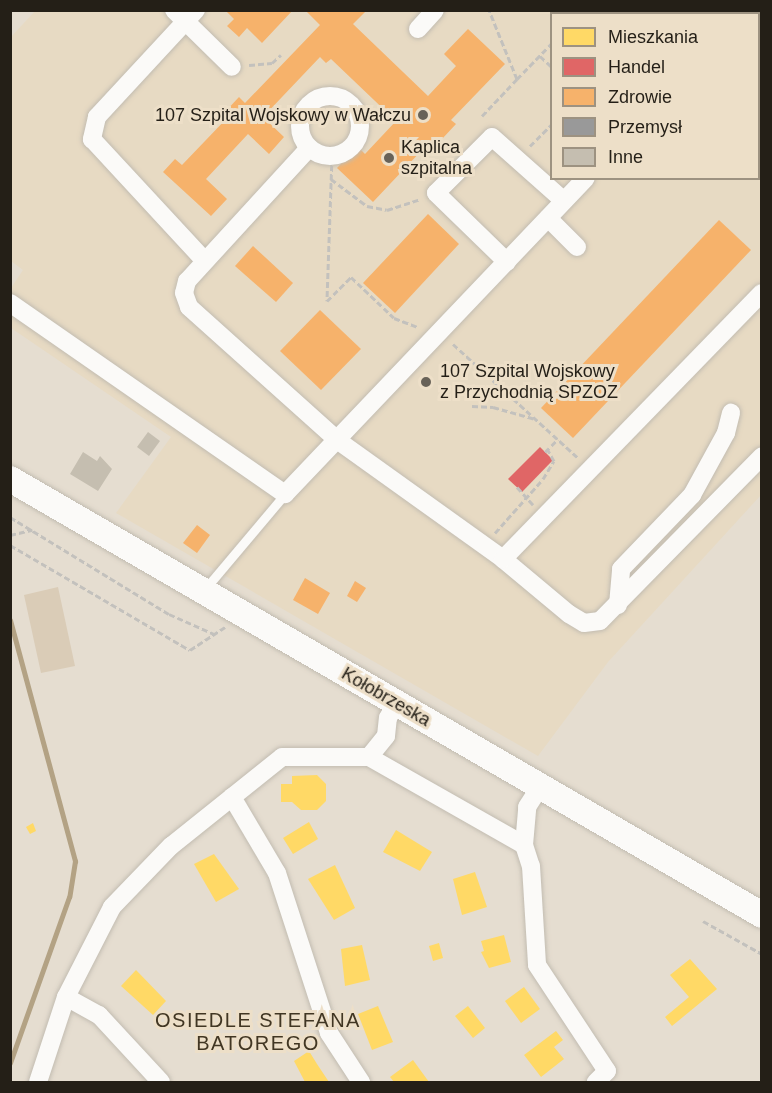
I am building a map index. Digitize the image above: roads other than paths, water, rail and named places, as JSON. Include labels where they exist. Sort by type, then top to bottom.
[{"type":"main road","name":"Kołobrzeska","points":[[10,479],[762,915]]},
{"type":"street","points":[[418,29],[435,10]]},
{"type":"street","points":[[206,261],[92,139],[97,117],[185,14],[232,67]]},
{"type":"street","points":[[321,98],[341,98],[356,111],[360,131],[350,148],[332,156],[309,148],[300,130],[305,110],[321,98]]},
{"type":"street","points":[[507,262],[436,193],[492,137],[564,201]]},
{"type":"street","points":[[309,148],[187,280],[184,293],[189,307],[337,440],[504,559],[584,623],[600,621],[618,605],[762,456]]},
{"type":"street","points":[[10,303],[285,494],[583,180]]},
{"type":"street","points":[[548,218],[577,247]]},
{"type":"street","points":[[504,559],[762,293]]},
{"type":"street","points":[[618,605],[621,569],[692,495],[726,433],[731,413]]},
{"type":"street","points":[[369,757],[386,736],[388,718],[396,703]]},
{"type":"street","points":[[38,1083],[66,997],[112,907],[171,846],[282,758],[369,757],[524,845]]},
{"type":"street","points":[[540,787],[527,807],[524,845],[531,866],[537,965],[607,1071],[596,1083]]},
{"type":"street","points":[[232,797],[277,873],[329,1033],[361,1083]]},
{"type":"street","points":[[66,997],[99,1015],[161,1083]]},
{"type":"lane","points":[[203,591],[285,494]]},
{"type":"waterway","points":[[10,620],[75,861],[69,897],[10,1063]]},
{"type":"place","name":"107 Szpital Wojskowy w Wałczu","points":[[423,115]]},
{"type":"place","name":"Kaplica szpitalna","points":[[389,158]]},
{"type":"place","name":"107 Szpital Wojskowy z Przychodnią SPZOZ","points":[[426,382]]},
{"type":"district","name":"OSIEDLE STEFANA BATOREGO","points":[[258,1032]]}]
